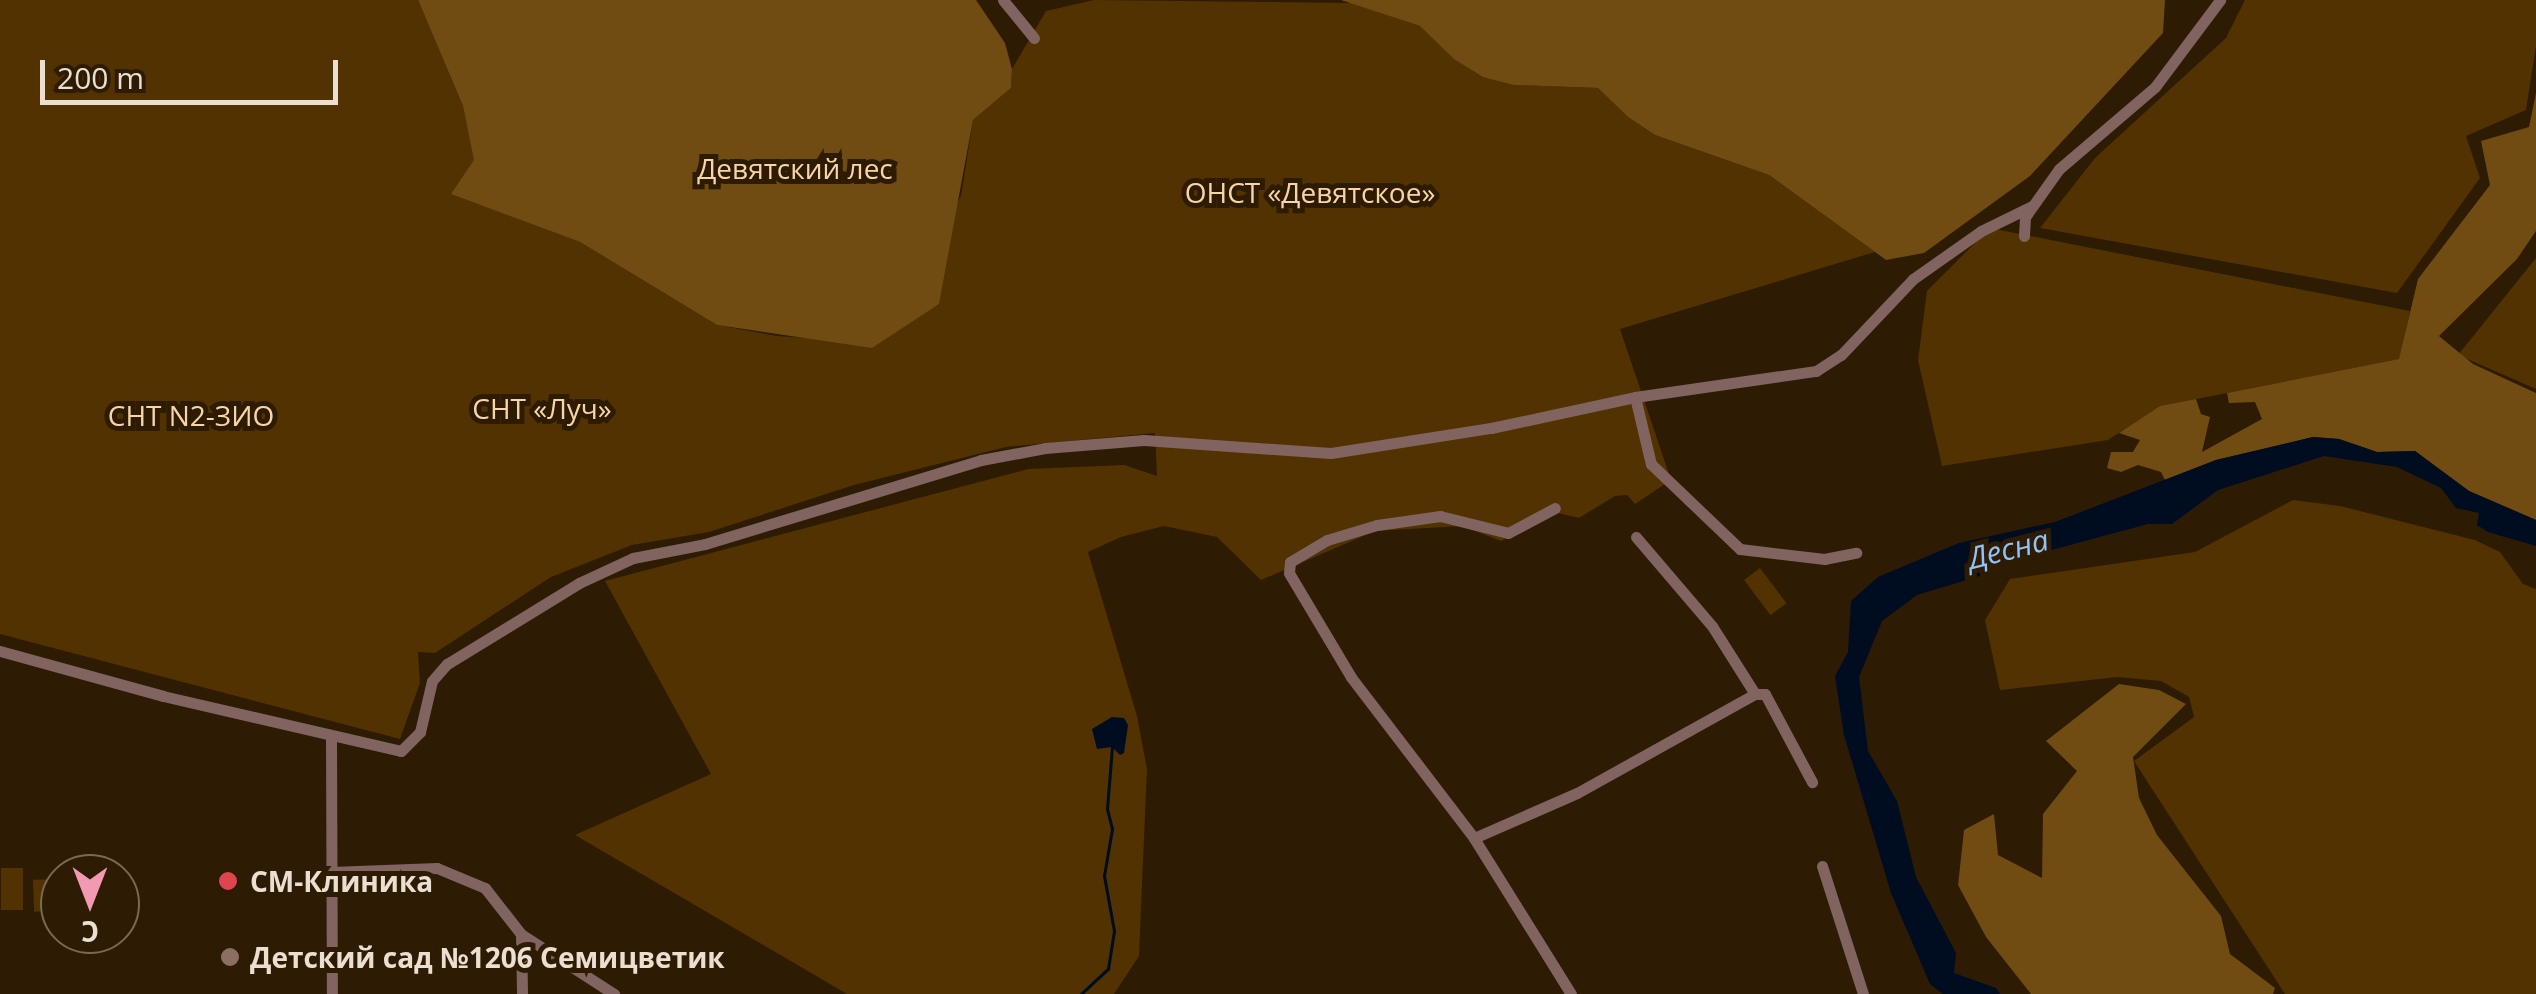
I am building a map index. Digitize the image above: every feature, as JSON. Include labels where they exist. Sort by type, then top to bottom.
[{"type":"street","points":[[1003,0],[1034,38]]},
{"type":"street","points":[[2024,236],[2032,206],[2059,169],[2155,88],[2220,0]]},
{"type":"street","points":[[0,651],[401,751],[420,732],[432,682],[447,664],[603,570],[633,558],[705,544],[982,460],[1045,448],[1144,440],[1324,454],[1491,428],[1635,397],[1816,371],[1854,342],[1913,279],[1980,230],[2032,206]]},
{"type":"street","points":[[1635,397],[1651,464],[1740,549],[1824,559],[1856,554]]},
{"type":"street","points":[[1555,508],[1508,532],[1440,516],[1376,524],[1327,540],[1290,562],[1288,573],[1351,678],[1474,838],[1570,994]]},
{"type":"street","points":[[1636,537],[1712,626],[1756,694]]},
{"type":"street","points":[[1474,838],[1577,793],[1756,694],[1765,694],[1812,782]]},
{"type":"street","points":[[331,736],[332,994]]},
{"type":"street","points":[[1822,866],[1863,994]]},
{"type":"street","points":[[331,872],[437,868],[485,888],[521,934],[614,994]]},
{"type":"street","points":[[521,934],[522,994]]},
{"type":"green space","points":[[0,0],[418,0],[463,106],[475,160],[452,194],[580,242],[717,325],[777,336],[837,340],[872,348],[961,196],[973,120],[1011,88],[1012,69],[1046,11],[1094,0],[1352,3],[1420,26],[1514,85],[1598,88],[1628,117],[1655,135],[1769,175],[1875,252],[1620,329],[1671,480],[1635,504],[1627,495],[1615,496],[1579,518],[1558,513],[1501,541],[1462,526],[1375,531],[1261,580],[1217,537],[1164,526],[1121,537],[1088,552],[1137,716],[1147,769],[1139,956],[1114,994],[847,994],[575,835],[711,774],[605,581],[1028,469],[1124,465],[1157,476],[1155,433],[1006,447],[854,485],[709,532],[632,545],[551,577],[435,653],[418,652],[420,683],[400,739],[0,634]]},
{"type":"green space","name":"Девятский лес","points":[[418,0],[976,0],[1005,43],[1012,69],[1011,88],[973,120],[939,304],[872,348],[717,325],[580,242],[451,194],[474,160],[463,106]]},
{"type":"green space","points":[[1341,0],[2165,0],[2163,33],[2030,176],[1924,253],[1886,260],[1769,175],[1655,135],[1628,117],[1598,88],[1514,85],[1483,77],[1454,59],[1420,26]]},
{"type":"green space","points":[[2245,0],[2536,0],[2536,46],[2526,110],[2466,136],[2480,178],[2397,293],[2040,228],[2095,158],[2226,38]]},
{"type":"green space","points":[[2536,93],[2536,231],[2517,259],[2439,336],[2473,364],[2536,393],[2536,520],[2469,491],[2415,451],[2377,452],[2339,439],[2313,437],[2216,460],[2165,480],[2161,472],[2138,465],[2121,472],[2107,468],[2111,452],[2133,452],[2140,440],[2119,433],[2160,406],[2196,399],[2201,414],[2210,417],[2202,452],[2262,419],[2255,402],[2229,403],[2227,393],[2399,359],[2418,279],[2490,185],[2481,141],[2529,127]]},
{"type":"green space","points":[[1990,228],[2410,311],[2400,359],[2161,406],[2108,440],[1942,466],[1918,360],[1927,291]]},
{"type":"green space","points":[[2536,258],[2536,389],[2458,355]]},
{"type":"green space","points":[[2293,500],[2340,506],[2475,540],[2500,552],[2523,584],[2536,589],[2536,994],[2285,994],[2134,761],[2194,717],[2189,697],[2161,681],[2117,677],[2000,690],[1985,620],[2010,579],[2195,552]]},
{"type":"green space","points":[[1760,568],[1786,603],[1771,615],[1744,580]]},
{"type":"green space","points":[[2119,684],[2159,690],[2186,704],[2133,757],[2139,798],[2157,835],[2221,916],[2230,954],[2275,988],[2273,994],[2031,994],[1986,937],[1958,885],[1964,830],[1994,814],[1998,855],[2042,878],[2043,814],[2077,771],[2046,741]]},
{"type":"green space","points":[[1,868],[23,868],[23,910],[1,910]]},
{"type":"green space","points":[[33,880],[40,880],[40,912],[34,912]]},
{"type":"water","name":"Десна","points":[[2313,437],[2339,439],[2377,452],[2415,451],[2469,491],[2536,520],[2536,546],[2488,532],[2477,525],[2479,513],[2456,508],[2441,488],[2397,467],[2324,456],[2218,490],[2172,524],[2148,524],[1996,565],[1980,576],[1917,595],[1882,621],[1859,677],[1868,751],[1897,801],[1916,877],[1956,953],[1954,973],[1996,988],[2000,994],[1943,994],[1930,984],[1891,893],[1844,735],[1835,676],[1848,652],[1851,601],[1878,577],[1959,543],[2055,522],[2216,460]]},
{"type":"water","points":[[1112,717],[1124,718],[1128,725],[1124,753],[1120,755],[1112,747],[1097,749],[1092,729]]},
{"type":"waterway","points":[[1081,994],[1108,969],[1114,931],[1104,876],[1112,829],[1107,809],[1112,747]]},
{"type":"place","name":"СМ-Клиника","points":[[228,881]]},
{"type":"place","name":"Детский сад №1206 Семицветик","points":[[230,957]]},
{"type":"park label","name":"ОНСТ «Девятское»","points":[[1310,192]]},
{"type":"park label","name":"СНТ «Луч»","points":[[542,408]]},
{"type":"park label","name":"СНТ N2-ЗИО","points":[[191,415]]}]
